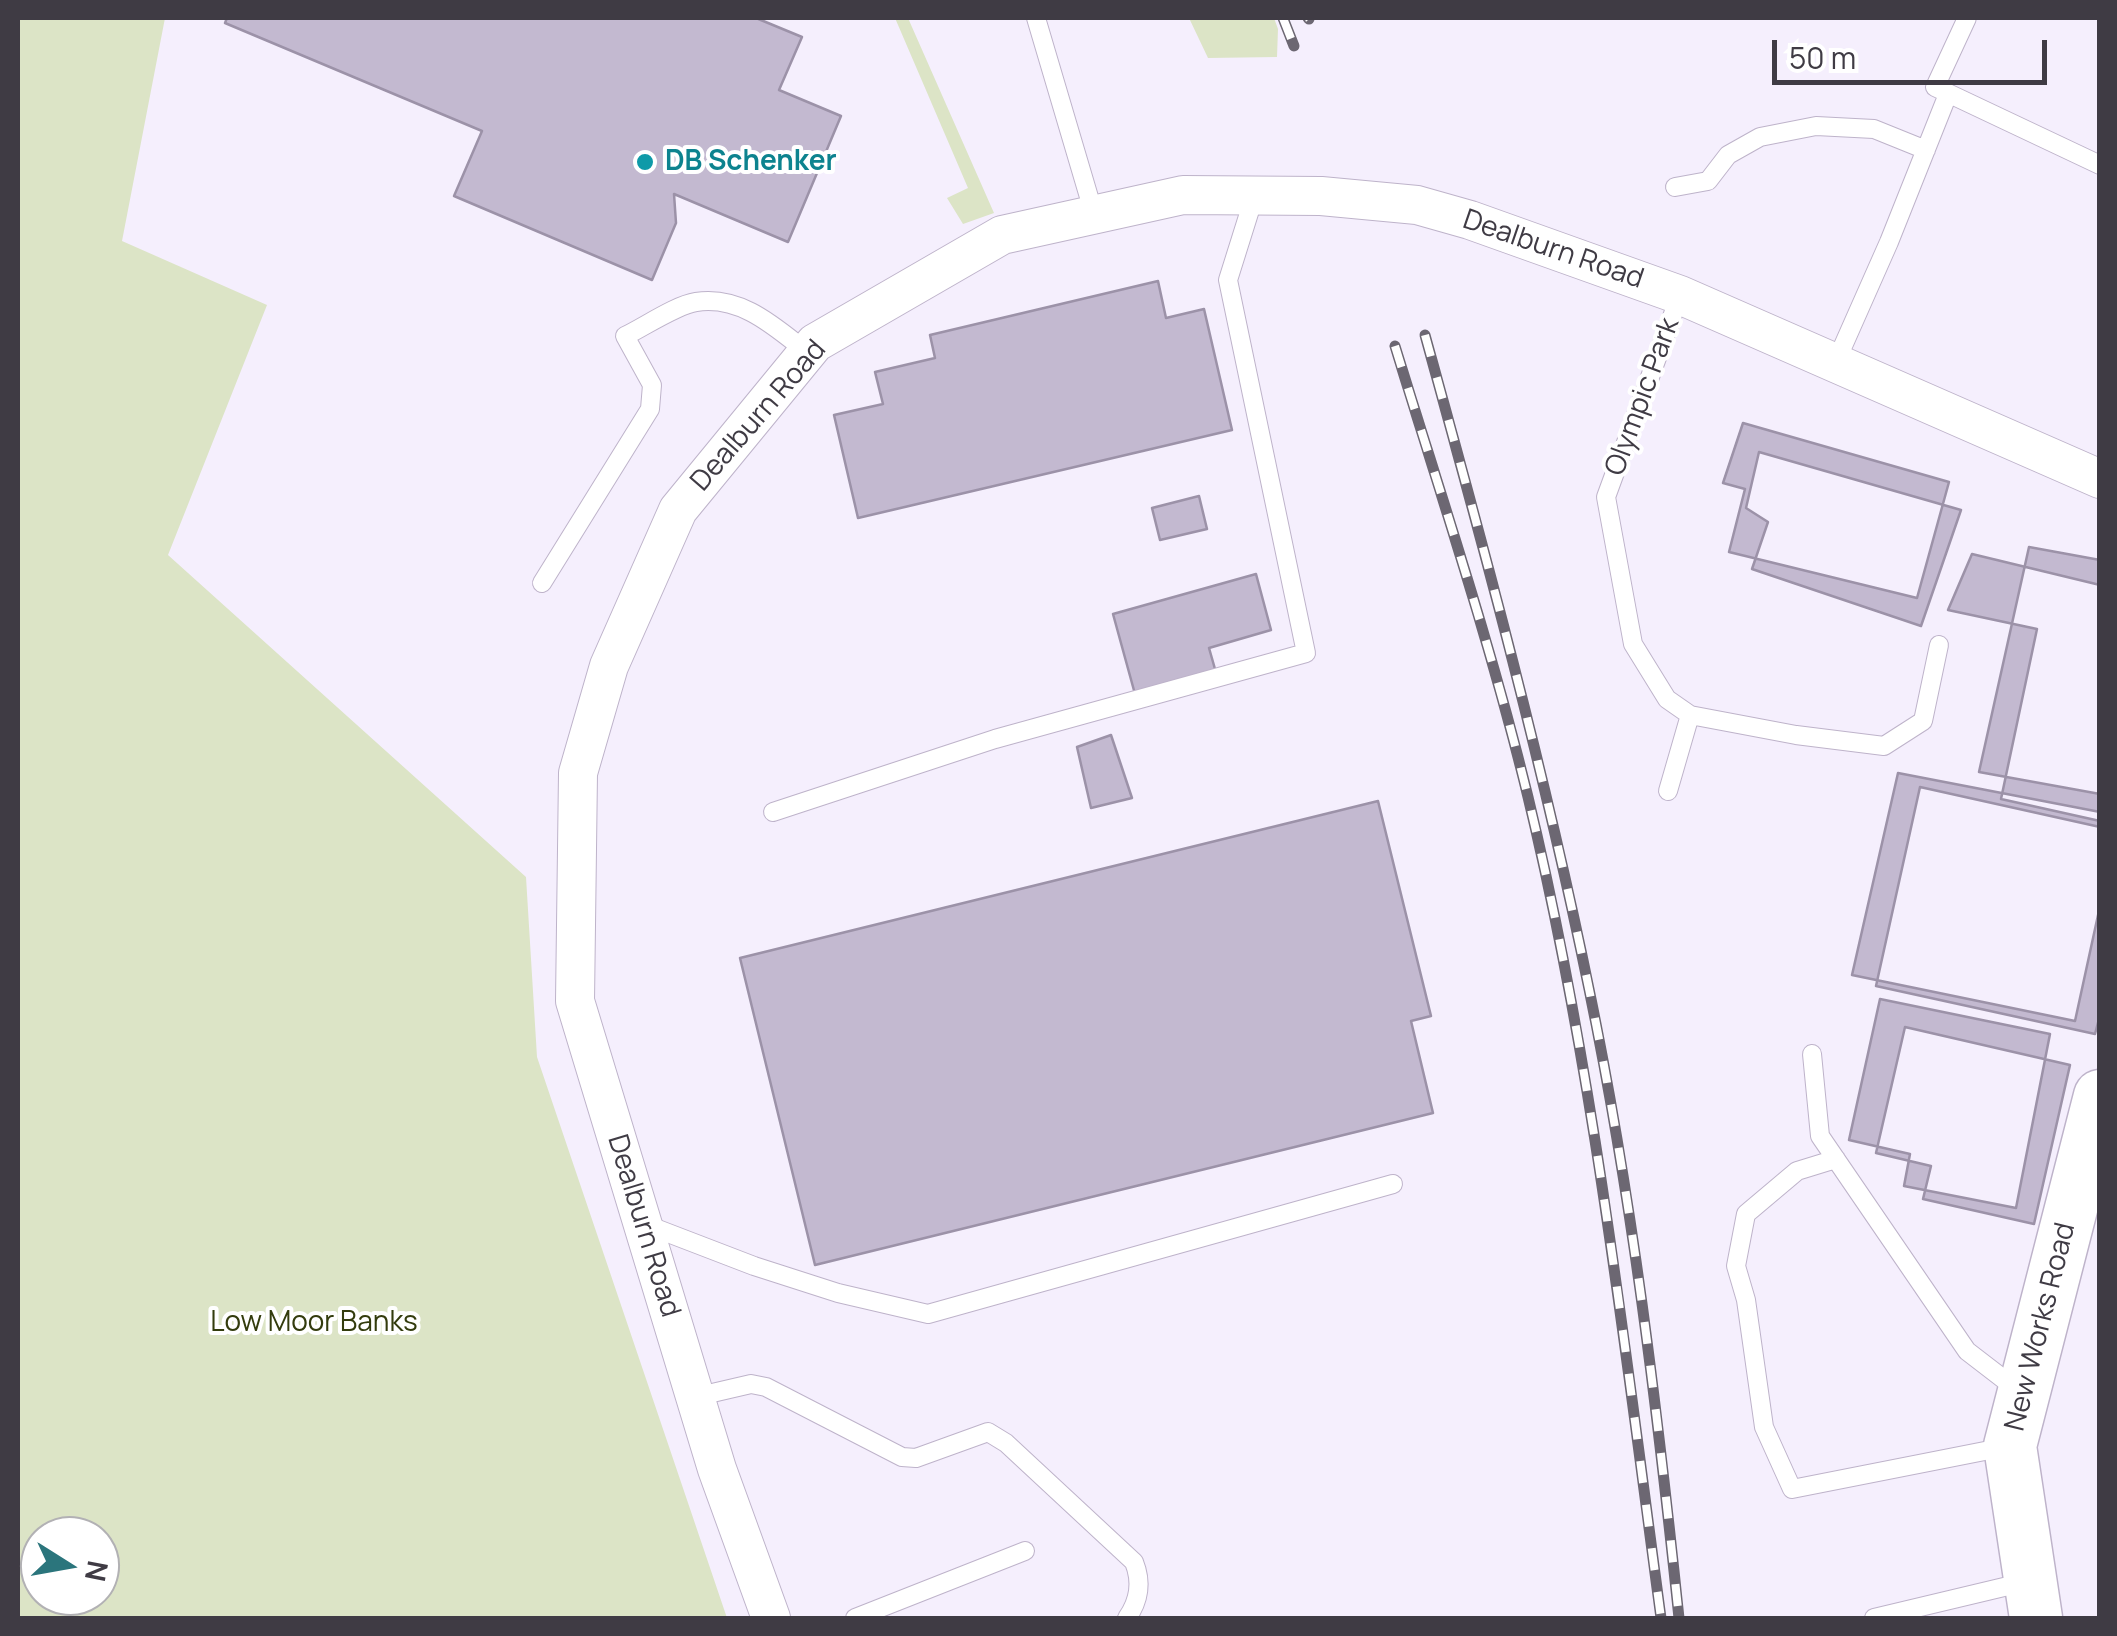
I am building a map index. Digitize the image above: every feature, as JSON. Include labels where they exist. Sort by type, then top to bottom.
[{"type":"street","name":"Dealburn Road","points":[[771,1618],[717,1469],[575,1001],[578,772],[609,666],[678,510],[815,342],[1002,235],[1094,214],[1183,195],[1256,194],[1417,205],[1680,295],[2100,480]]},
{"type":"street","name":"New Works Road","points":[[2033,1600],[2010,1446],[2100,1096]]},
{"type":"lane","points":[[1036,18],[1094,214]]},
{"type":"lane","points":[[1967,18],[1935,87],[2100,165]]},
{"type":"lane","points":[[1835,364],[1948,94]]},
{"type":"lane","points":[[1675,187],[1708,181],[1728,155],[1760,137],[1816,126],[1874,128],[1926,150]]},
{"type":"lane","points":[[772,812],[995,739],[1306,653],[1228,280],[1256,194]]},
{"type":"lane","name":"Olympic Park","points":[[1680,295],[1606,497],[1632,644],[1667,699],[1690,715]]},
{"type":"lane","points":[[542,583],[650,409],[652,385],[624,336],[694,302],[738,305],[766,320],[807,352]]},
{"type":"lane","points":[[1668,790],[1690,715],[1796,735],[1884,746],[1923,721],[1939,645]]},
{"type":"lane","points":[[1812,1054],[1820,1136],[1967,1352],[2024,1394]]},
{"type":"lane","points":[[1836,1158],[1798,1171],[1746,1214],[1736,1266],[1746,1300],[1764,1427],[1792,1490],[2010,1446]]},
{"type":"lane","points":[[642,1223],[754,1266],[928,1314],[1394,1184]]},
{"type":"lane","points":[[695,1397],[752,1384],[766,1387],[902,1457],[916,1458],[988,1432],[1006,1443],[1134,1562],[1136,1606],[1127,1618]]},
{"type":"lane","points":[[855,1618],[1025,1551]]},
{"type":"lane","points":[[1874,1618],[2033,1600]]},
{"type":"green space","name":"Low Moor Banks","points":[[18,18],[165,18],[122,241],[267,305],[168,555],[526,877],[537,1057],[727,1618],[18,1618]]},
{"type":"green space","points":[[895,18],[908,18],[994,213],[963,224],[947,198],[968,188]]},
{"type":"green space","points":[[1189,18],[1274,18],[1278,29],[1277,57],[1208,58]]},
{"type":"building","name":"DB Schenker","points":[[227,18],[756,18],[802,37],[779,90],[841,116],[788,242],[674,194],[676,223],[652,280],[454,196],[482,131],[225,23]]},
{"type":"building","points":[[1158,281],[1166,318],[1204,309],[1232,430],[858,518],[834,415],[883,404],[875,372],[935,358],[930,335]]},
{"type":"building","points":[[1743,423],[1949,482],[1917,598],[1729,552],[1745,489],[1723,483]]},
{"type":"building","points":[[1759,452],[1961,510],[1921,626],[1752,569],[1768,522],[1746,508]]},
{"type":"building","points":[[1199,496],[1207,529],[1160,540],[1152,508]]},
{"type":"building","points":[[2029,547],[2100,560],[2100,794],[1979,772]]},
{"type":"building","points":[[1972,554],[2100,585],[2100,821],[2001,799],[2037,629],[1948,610]]},
{"type":"building","points":[[1256,574],[1271,630],[1209,648],[1219,683],[1138,705],[1113,614]]},
{"type":"building","points":[[1111,735],[1132,798],[1091,808],[1077,747]]},
{"type":"building","points":[[1898,773],[2100,812],[2100,906],[2075,1021],[1852,975]]},
{"type":"building","points":[[1920,787],[2100,827],[2100,1015],[2095,1034],[1876,986]]},
{"type":"building","points":[[1378,801],[1431,1016],[1411,1021],[1433,1113],[815,1265],[740,958]]},
{"type":"building","points":[[1880,999],[2050,1034],[2016,1208],[1904,1186],[1910,1154],[1849,1140]]},
{"type":"building","points":[[1905,1027],[2070,1065],[2034,1224],[1923,1199],[1931,1166],[1876,1153]]},
{"type":"railway","points":[[1283,18],[1294,46]]},
{"type":"railway","points":[[1425,335],[1533,743],[1589,989],[1642,1303],[1679,1618]]},
{"type":"railway","points":[[1395,346],[1498,684],[1551,898],[1605,1206],[1661,1618]]},
{"type":"place","name":"DB Schenker","points":[[645,162]]}]
